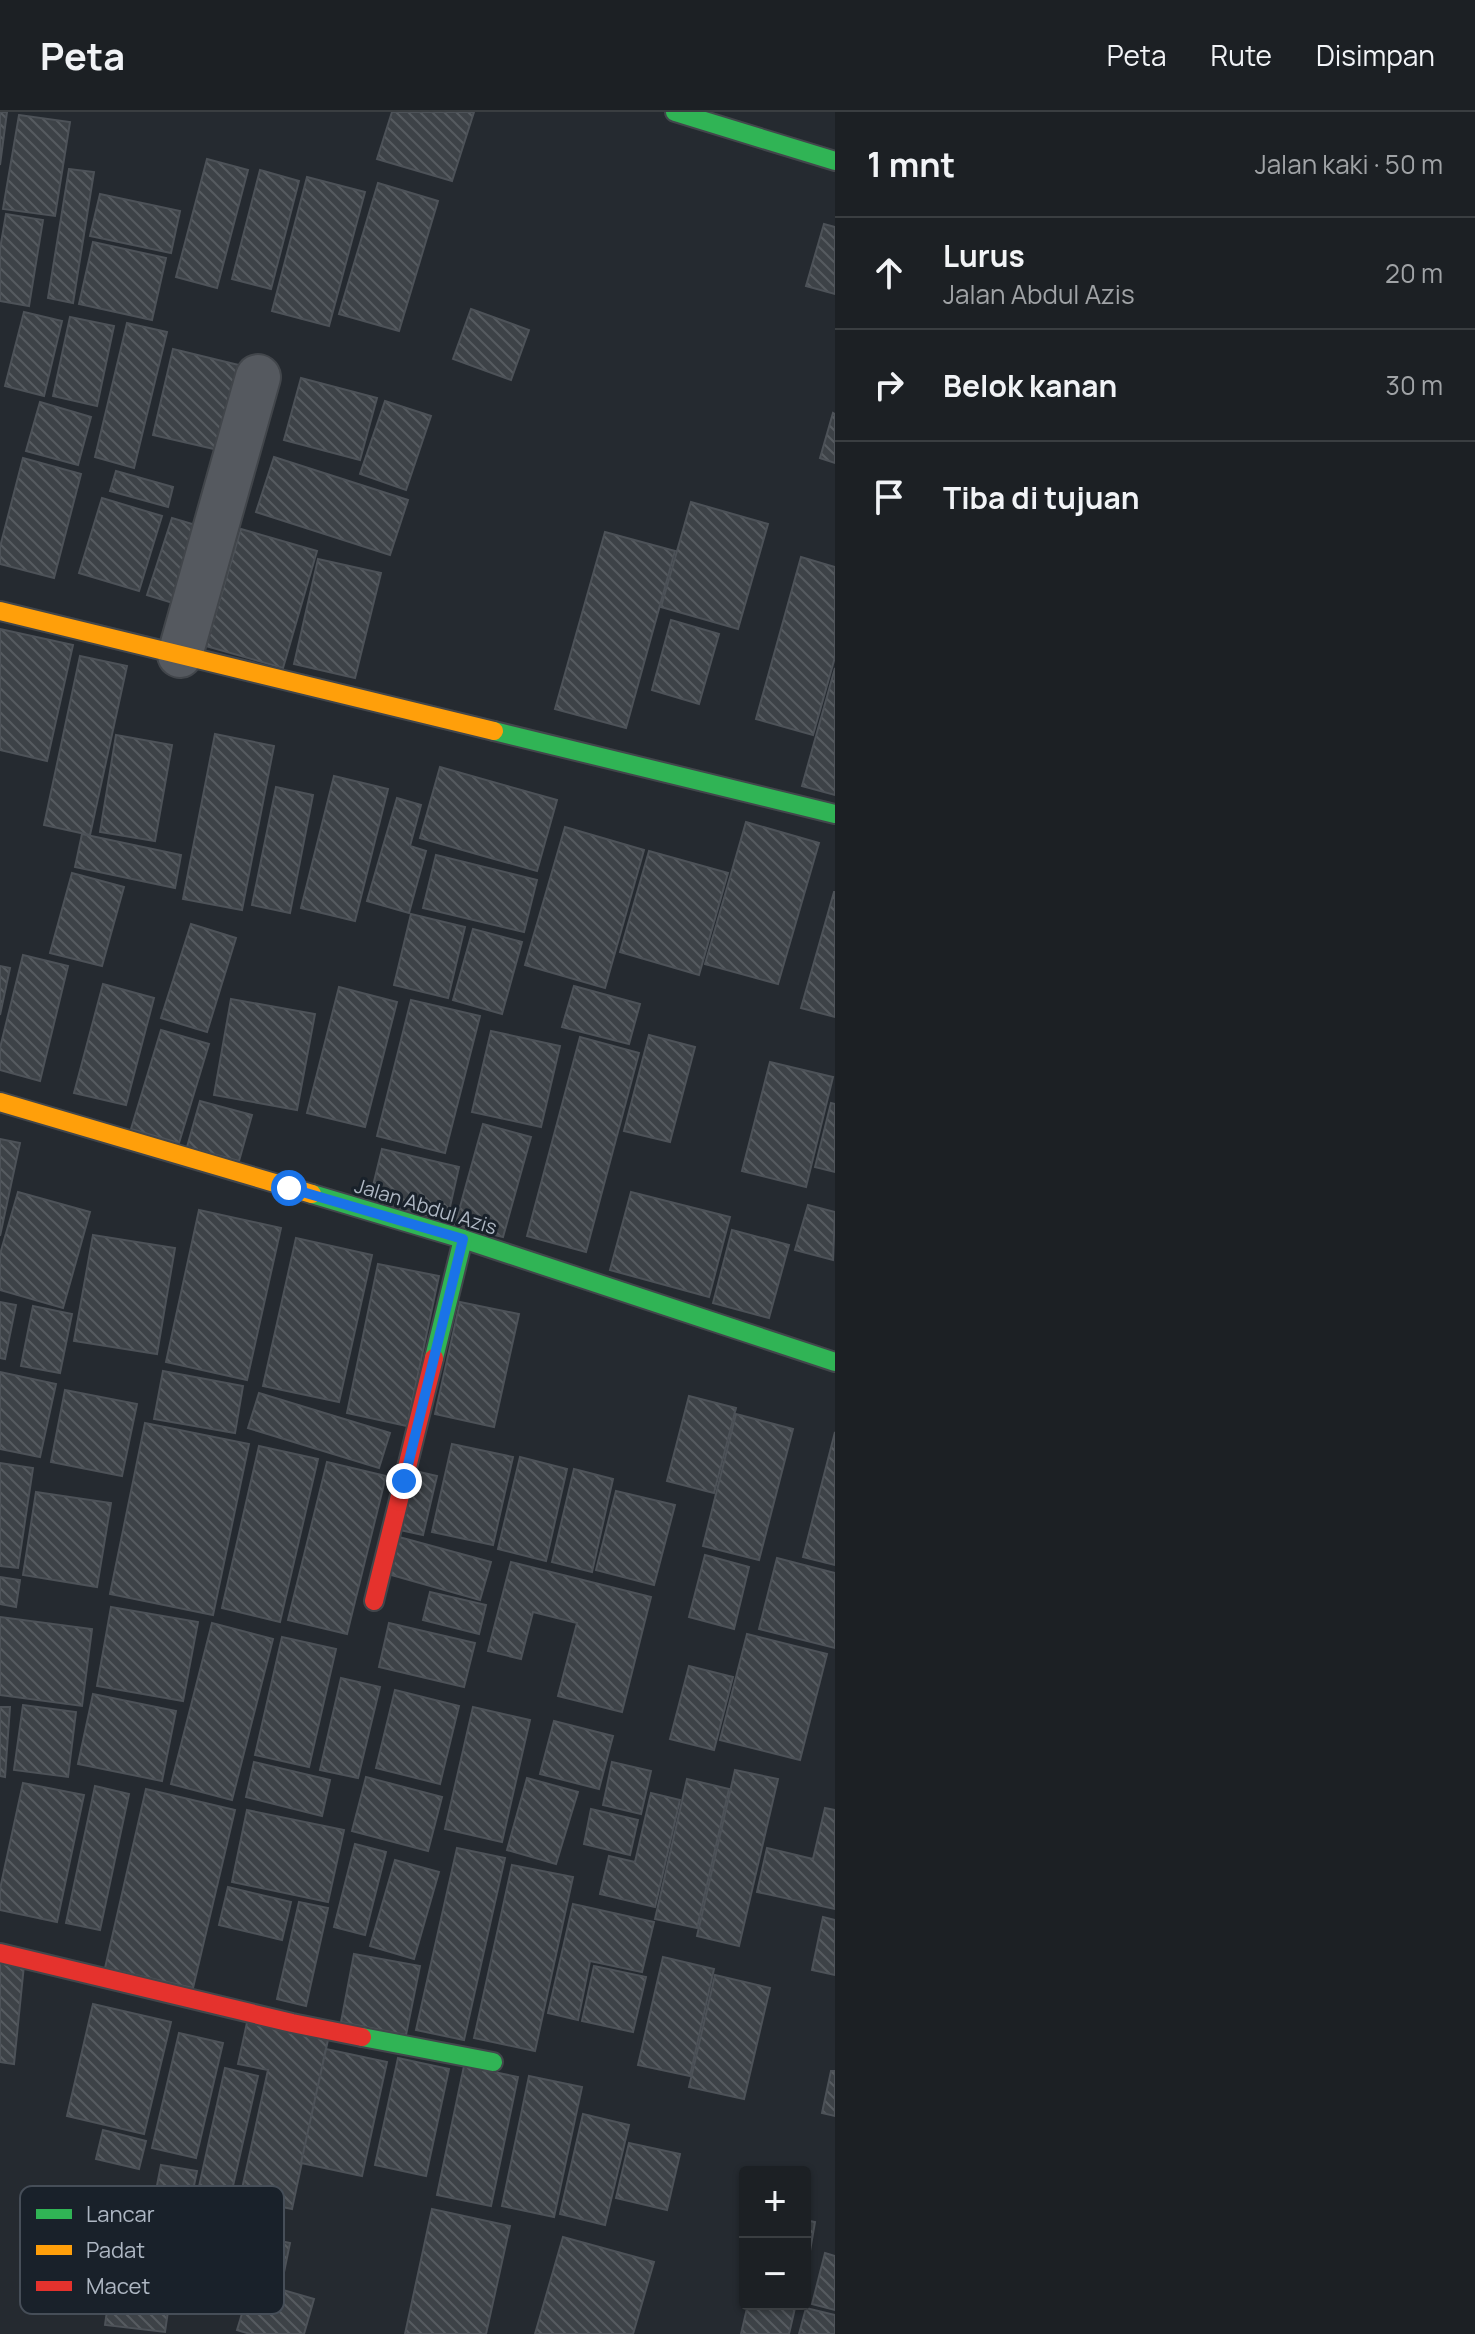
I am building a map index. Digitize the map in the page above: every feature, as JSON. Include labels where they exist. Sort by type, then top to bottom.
[{"type":"street","points":[[675,112],[835,161]]},
{"type":"street","points":[[180,655],[258,377]]},
{"type":"street","points":[[0,611],[835,814]]},
{"type":"street","name":"Jalan Abdul Azis","points":[[0,1102],[463,1239],[835,1362]]},
{"type":"street","points":[[374,1601],[463,1239]]},
{"type":"street","points":[[0,1953],[292,2023],[493,2062]]},
{"type":"building","points":[[0,112],[7,112],[0,165]]},
{"type":"building","points":[[392,112],[474,112],[452,181],[377,159]]},
{"type":"building","points":[[19,115],[70,122],[55,216],[3,209]]},
{"type":"building","points":[[207,159],[248,170],[217,288],[176,277]]},
{"type":"building","points":[[69,169],[94,172],[73,303],[48,298]]},
{"type":"building","points":[[260,170],[299,181],[271,289],[232,279]]},
{"type":"building","points":[[307,177],[365,192],[329,326],[272,311]]},
{"type":"building","points":[[378,183],[438,201],[399,331],[339,314]]},
{"type":"building","points":[[100,194],[180,211],[171,253],[90,236]]},
{"type":"building","points":[[6,214],[43,220],[29,306],[0,301],[0,249]]},
{"type":"building","points":[[824,224],[835,227],[835,294],[806,286]]},
{"type":"building","points":[[93,242],[166,258],[152,320],[79,304]]},
{"type":"building","points":[[471,309],[529,330],[511,380],[453,359]]},
{"type":"building","points":[[24,312],[62,321],[44,396],[5,386]]},
{"type":"building","points":[[70,317],[114,326],[97,406],[53,396]]},
{"type":"building","points":[[127,323],[167,332],[134,468],[95,457]]},
{"type":"building","points":[[173,349],[247,367],[227,452],[153,435]]},
{"type":"building","points":[[301,378],[377,398],[360,460],[284,440]]},
{"type":"building","points":[[385,401],[431,416],[406,490],[360,474]]},
{"type":"building","points":[[40,402],[91,417],[78,465],[26,451]]},
{"type":"building","points":[[835,414],[835,463],[820,458]]},
{"type":"building","points":[[274,457],[408,500],[390,555],[256,512]]},
{"type":"building","points":[[23,458],[81,474],[54,578],[0,564],[0,547]]},
{"type":"building","points":[[116,471],[173,487],[168,507],[110,491]]},
{"type":"building","points":[[102,498],[162,516],[139,591],[79,573]]},
{"type":"building","points":[[691,502],[768,524],[738,629],[661,607]]},
{"type":"building","points":[[172,518],[212,530],[186,607],[147,595]]},
{"type":"building","points":[[241,529],[317,551],[283,668],[206,646]]},
{"type":"building","points":[[605,532],[675,551],[626,728],[555,709]]},
{"type":"building","points":[[801,557],[835,567],[835,657],[813,735],[756,719]]},
{"type":"building","points":[[318,559],[381,573],[355,678],[294,664]]},
{"type":"building","points":[[671,620],[719,634],[699,704],[652,690]]},
{"type":"building","points":[[0,629],[73,645],[47,761],[0,750]]},
{"type":"building","points":[[80,656],[127,666],[90,835],[44,825]]},
{"type":"building","points":[[835,668],[835,795],[802,786]]},
{"type":"building","points":[[215,734],[274,746],[242,910],[183,899]]},
{"type":"building","points":[[116,735],[172,745],[155,841],[100,832]]},
{"type":"building","points":[[440,767],[557,800],[537,871],[420,838]]},
{"type":"building","points":[[334,776],[388,789],[355,921],[301,908]]},
{"type":"building","points":[[276,787],[313,795],[290,913],[252,905]]},
{"type":"building","points":[[397,798],[421,805],[410,846],[426,851],[409,913],[367,901]]},
{"type":"building","points":[[746,822],[819,843],[778,984],[705,964]]},
{"type":"building","points":[[565,827],[644,850],[605,988],[525,965]]},
{"type":"building","points":[[82,834],[181,855],[175,888],[75,867]]},
{"type":"building","points":[[649,851],[728,873],[699,975],[620,952]]},
{"type":"building","points":[[436,855],[537,880],[524,932],[423,908]]},
{"type":"building","points":[[72,873],[124,887],[102,966],[50,953]]},
{"type":"building","points":[[835,892],[835,1017],[801,1008]]},
{"type":"building","points":[[411,914],[465,927],[448,998],[394,985]]},
{"type":"building","points":[[191,924],[236,938],[207,1032],[161,1018]]},
{"type":"building","points":[[473,929],[522,942],[502,1014],[453,1000]]},
{"type":"building","points":[[23,955],[68,966],[40,1081],[0,1070],[0,1048]]},
{"type":"building","points":[[0,966],[10,968],[0,1015]]},
{"type":"building","points":[[103,984],[154,998],[126,1105],[74,1093]]},
{"type":"building","points":[[574,986],[640,1004],[629,1044],[562,1027]]},
{"type":"building","points":[[339,987],[397,1002],[365,1127],[307,1113]]},
{"type":"building","points":[[231,999],[315,1014],[297,1110],[214,1095]]},
{"type":"building","points":[[411,1000],[480,1016],[445,1153],[377,1136]]},
{"type":"building","points":[[161,1030],[209,1044],[179,1143],[131,1129]]},
{"type":"building","points":[[491,1031],[560,1046],[541,1127],[472,1112]]},
{"type":"building","points":[[649,1035],[695,1047],[670,1142],[624,1131]]},
{"type":"building","points":[[580,1037],[639,1053],[586,1252],[527,1236]]},
{"type":"building","points":[[770,1062],[833,1077],[806,1187],[742,1171]]},
{"type":"building","points":[[200,1101],[252,1115],[239,1161],[187,1147]]},
{"type":"building","points":[[831,1103],[835,1104],[835,1172],[815,1167]]},
{"type":"building","points":[[483,1124],[531,1137],[503,1237],[455,1225]]},
{"type":"building","points":[[0,1139],[20,1143],[0,1236]]},
{"type":"building","points":[[382,1149],[459,1167],[447,1220],[369,1202]]},
{"type":"building","points":[[18,1192],[90,1212],[63,1308],[0,1290],[0,1254]]},
{"type":"building","points":[[631,1192],[730,1217],[709,1297],[610,1270]]},
{"type":"building","points":[[808,1205],[835,1212],[833,1260],[795,1250]]},
{"type":"building","points":[[199,1210],[281,1228],[247,1380],[166,1362]]},
{"type":"building","points":[[732,1230],[789,1245],[769,1318],[713,1303]]},
{"type":"building","points":[[93,1235],[175,1248],[157,1354],[74,1341]]},
{"type":"building","points":[[296,1238],[372,1255],[339,1402],[263,1386]]},
{"type":"building","points":[[378,1264],[439,1276],[407,1426],[347,1413]]},
{"type":"building","points":[[0,1302],[16,1305],[5,1359],[0,1358]]},
{"type":"building","points":[[460,1302],[519,1314],[494,1427],[435,1414]]},
{"type":"building","points":[[33,1306],[72,1314],[60,1373],[21,1366]]},
{"type":"building","points":[[163,1371],[243,1386],[235,1433],[154,1419]]},
{"type":"building","points":[[0,1372],[56,1384],[40,1457],[0,1449]]},
{"type":"building","points":[[65,1390],[137,1404],[122,1476],[51,1462]]},
{"type":"building","points":[[259,1393],[390,1433],[379,1468],[248,1428]]},
{"type":"building","points":[[689,1396],[736,1408],[714,1493],[667,1481]]},
{"type":"building","points":[[736,1414],[793,1429],[759,1560],[703,1546]]},
{"type":"building","points":[[145,1423],[249,1444],[213,1615],[110,1594]]},
{"type":"building","points":[[835,1432],[835,1565],[803,1557]]},
{"type":"building","points":[[452,1444],[513,1457],[493,1545],[432,1532]]},
{"type":"building","points":[[259,1446],[318,1459],[280,1622],[222,1608]]},
{"type":"building","points":[[520,1457],[567,1469],[546,1561],[498,1549]]},
{"type":"building","points":[[327,1462],[386,1476],[347,1634],[288,1620]]},
{"type":"building","points":[[0,1463],[33,1468],[18,1568],[0,1566]]},
{"type":"building","points":[[574,1469],[613,1479],[592,1572],[552,1562]]},
{"type":"building","points":[[415,1471],[437,1476],[423,1535],[400,1530]]},
{"type":"building","points":[[616,1491],[675,1505],[654,1585],[596,1570]]},
{"type":"building","points":[[36,1492],[111,1503],[97,1587],[23,1575]]},
{"type":"building","points":[[399,1537],[491,1562],[480,1600],[388,1574]]},
{"type":"building","points":[[705,1555],[749,1567],[734,1629],[689,1617]]},
{"type":"building","points":[[777,1558],[835,1573],[835,1648],[759,1629]]},
{"type":"building","points":[[511,1562],[651,1597],[622,1712],[558,1696],[577,1623],[533,1612],[521,1659],[488,1651]]},
{"type":"building","points":[[0,1577],[20,1580],[16,1607],[0,1604]]},
{"type":"building","points":[[430,1592],[486,1605],[479,1634],[423,1620]]},
{"type":"building","points":[[111,1607],[198,1622],[183,1701],[97,1686]]},
{"type":"building","points":[[0,1617],[92,1629],[82,1706],[0,1695]]},
{"type":"building","points":[[212,1623],[273,1639],[232,1800],[171,1784]]},
{"type":"building","points":[[389,1623],[475,1643],[464,1687],[379,1667]]},
{"type":"building","points":[[747,1634],[827,1654],[800,1760],[720,1740]]},
{"type":"building","points":[[282,1637],[336,1649],[309,1767],[255,1755]]},
{"type":"building","points":[[689,1666],[733,1677],[714,1750],[670,1739]]},
{"type":"building","points":[[341,1678],[380,1687],[358,1778],[320,1770]]},
{"type":"building","points":[[395,1690],[459,1706],[440,1784],[376,1768]]},
{"type":"building","points":[[93,1694],[176,1711],[162,1781],[78,1764]]},
{"type":"building","points":[[23,1705],[76,1712],[68,1777],[14,1770]]},
{"type":"building","points":[[0,1707],[10,1707],[5,1777],[0,1776]]},
{"type":"building","points":[[473,1707],[530,1720],[502,1842],[445,1829]]},
{"type":"building","points":[[554,1721],[613,1736],[599,1789],[540,1774]]},
{"type":"building","points":[[254,1762],[330,1780],[322,1816],[246,1797]]},
{"type":"building","points":[[612,1762],[651,1771],[641,1814],[603,1805]]},
{"type":"building","points":[[735,1770],[778,1779],[739,1946],[697,1936]]},
{"type":"building","points":[[366,1777],[442,1797],[428,1851],[352,1831]]},
{"type":"building","points":[[527,1778],[578,1792],[556,1864],[507,1850]]},
{"type":"building","points":[[687,1779],[729,1789],[697,1928],[655,1919]]},
{"type":"building","points":[[23,1783],[84,1795],[57,1922],[0,1910],[0,1889]]},
{"type":"building","points":[[95,1786],[129,1794],[100,1930],[66,1923]]},
{"type":"building","points":[[146,1789],[235,1810],[193,1988],[105,1968]]},
{"type":"building","points":[[651,1793],[680,1800],[655,1907],[600,1894],[609,1856],[635,1862]]},
{"type":"building","points":[[825,1808],[835,1810],[835,1909],[757,1892],[767,1848],[813,1859]]},
{"type":"building","points":[[591,1809],[638,1820],[630,1855],[584,1844]]},
{"type":"building","points":[[247,1810],[344,1830],[328,1902],[232,1882]]},
{"type":"building","points":[[355,1844],[386,1852],[365,1935],[334,1927]]},
{"type":"building","points":[[457,1848],[505,1858],[464,2040],[416,2030]]},
{"type":"building","points":[[395,1860],[439,1872],[414,1959],[370,1946]]},
{"type":"building","points":[[512,1865],[573,1877],[535,2051],[474,2038]]},
{"type":"building","points":[[228,1887],[291,1902],[282,1940],[219,1925]]},
{"type":"building","points":[[299,1902],[328,1908],[306,2006],[277,1999]]},
{"type":"building","points":[[573,1904],[654,1922],[642,1972],[590,1961],[578,2020],[548,2013]]},
{"type":"building","points":[[823,1917],[835,1920],[835,1975],[812,1970]]},
{"type":"building","points":[[354,1954],[420,1966],[406,2035],[341,2022]]},
{"type":"building","points":[[663,1957],[714,1969],[690,2076],[638,2065]]},
{"type":"building","points":[[0,1962],[24,1965],[14,2064],[0,2062]]},
{"type":"building","points":[[594,1966],[646,1977],[633,2032],[582,2021]]},
{"type":"building","points":[[715,1975],[770,1988],[744,2099],[689,2087]]},
{"type":"building","points":[[93,2004],[171,2022],[144,2134],[67,2116]]},
{"type":"building","points":[[248,2018],[329,2035],[292,2209],[284,2207],[284,2186],[243,2186],[268,2070],[238,2064]]},
{"type":"building","points":[[179,2033],[223,2043],[196,2158],[152,2148]]},
{"type":"building","points":[[326,2049],[387,2062],[362,2176],[301,2163]]},
{"type":"building","points":[[398,2058],[449,2069],[426,2176],[375,2165]]},
{"type":"building","points":[[464,2066],[518,2077],[491,2206],[437,2195]]},
{"type":"building","points":[[225,2068],[258,2076],[233,2186],[199,2186]]},
{"type":"building","points":[[831,2071],[835,2071],[835,2116],[822,2113]]},
{"type":"building","points":[[529,2076],[582,2087],[554,2217],[502,2206]]},
{"type":"building","points":[[583,2114],[629,2125],[605,2225],[560,2214]]},
{"type":"building","points":[[103,2130],[146,2141],[139,2169],[96,2159]]},
{"type":"building","points":[[629,2143],[680,2154],[667,2210],[616,2198]]},
{"type":"building","points":[[161,2165],[197,2171],[194,2186],[157,2186]]},
{"type":"building","points":[[432,2209],[510,2226],[486,2334],[405,2334]]},
{"type":"building","points":[[811,2221],[815,2222],[811,2245]]},
{"type":"building","points":[[563,2237],[654,2262],[633,2334],[535,2334]]},
{"type":"building","points":[[284,2242],[290,2243],[284,2272]]},
{"type":"building","points":[[825,2253],[835,2256],[835,2310],[812,2304]]},
{"type":"building","points":[[284,2290],[314,2299],[304,2334],[250,2334],[237,2330],[242,2314],[284,2314]]},
{"type":"building","points":[[747,2310],[795,2310],[789,2334],[741,2334]]},
{"type":"building","points":[[805,2310],[835,2315],[835,2334],[799,2334]]},
{"type":"building","points":[[107,2314],[168,2314],[165,2332],[105,2325]]},
{"type":"traffic: fast","points":[[675,112],[835,161]]},
{"type":"traffic: fast","points":[[494,731],[835,814]]},
{"type":"traffic: fast","points":[[312,1194],[463,1239],[835,1362]]},
{"type":"traffic: fast","points":[[434,1358],[463,1239]]},
{"type":"traffic: fast","points":[[362,2037],[493,2062]]},
{"type":"traffic: slow","points":[[0,611],[494,731]]},
{"type":"traffic: slow","points":[[0,1102],[312,1194]]},
{"type":"traffic: jam","points":[[374,1601],[434,1358]]},
{"type":"traffic: jam","points":[[0,1953],[362,2037]]},
{"type":"route","points":[[289,1188],[463,1239],[404,1481]]}]
